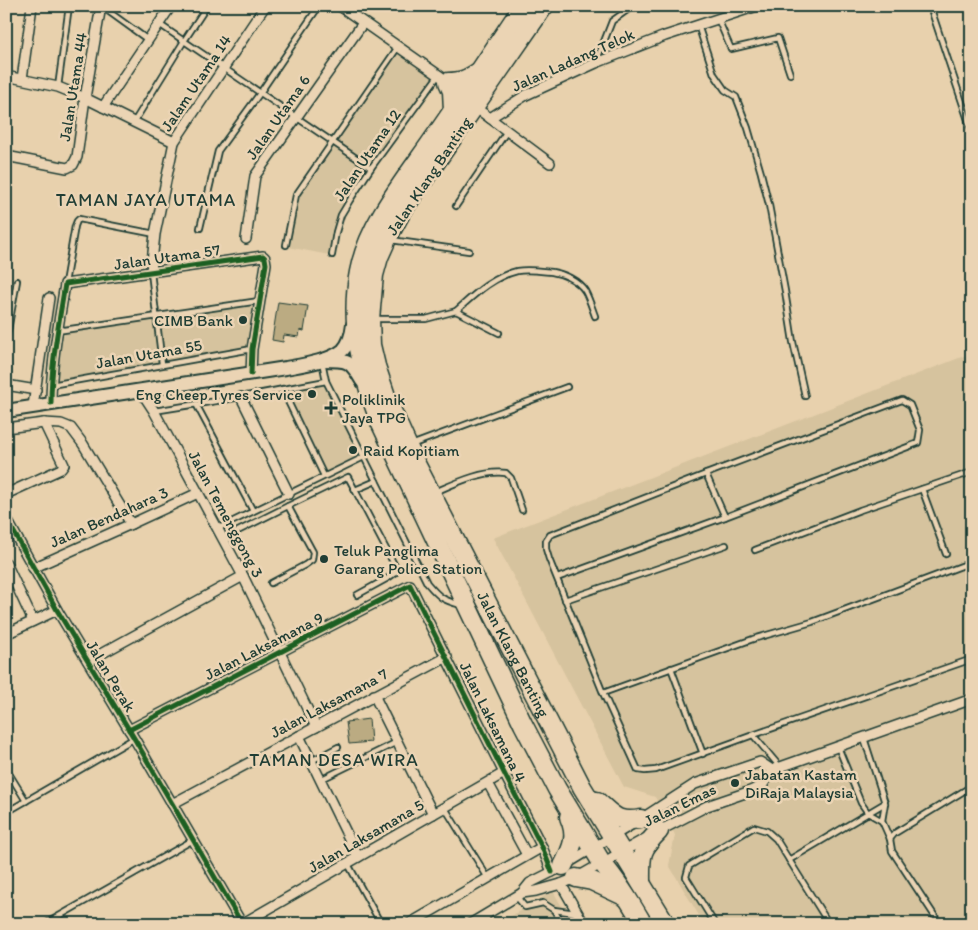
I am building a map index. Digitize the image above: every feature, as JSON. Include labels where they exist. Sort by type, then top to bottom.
[{"type":"highway","name":"Jalan Klang Banting","points":[[487,75],[523,6]]},
{"type":"highway","name":"Jalan Klang Banting","points":[[544,6],[487,75],[402,211],[379,257],[362,315],[372,345],[378,374],[388,402],[431,494],[582,787],[666,924]]},
{"type":"highway","points":[[443,79],[460,82],[468,78],[487,75]]},
{"type":"highway","points":[[443,79],[452,91],[453,110]]},
{"type":"highway","name":"Jalan Klang Banting","points":[[470,100],[453,110],[375,226],[361,261],[358,274],[362,315],[359,347],[370,394],[392,450],[523,724],[557,789],[602,863],[643,924]]},
{"type":"highway","points":[[582,787],[619,819],[630,821],[641,819]]},
{"type":"highway","points":[[557,789],[574,830],[572,848],[563,875],[592,881],[628,899]]},
{"type":"highway","points":[[641,883],[644,849],[659,831]]},
{"type":"street","points":[[22,79],[32,6]]},
{"type":"street","name":"Jalan Utama 44","points":[[6,156],[67,168],[73,165],[77,157],[101,6]]},
{"type":"street","points":[[103,107],[171,6]]},
{"type":"street","name":"Jalam Utama 14","points":[[151,271],[155,234],[174,142],[265,6]]},
{"type":"street","points":[[340,6],[443,79],[490,118],[550,163]]},
{"type":"street","name":"Jalan Ladang Telok","points":[[490,118],[526,95],[596,64],[665,36],[756,6]]},
{"type":"street","name":"Jalan Utama 6","points":[[246,239],[255,176],[363,23]]},
{"type":"street","points":[[6,76],[58,87],[85,98],[174,142]]},
{"type":"street","name":"Jalan Utama 57","points":[[65,284],[264,256],[266,264],[259,301]]},
{"type":"street","points":[[51,403],[51,384],[57,331],[65,284]]},
{"type":"street","points":[[32,406],[49,298]]},
{"type":"street","points":[[251,374],[252,349],[259,301]]},
{"type":"street","points":[[322,360],[344,349],[362,315]]},
{"type":"street","points":[[6,411],[251,374],[322,360],[349,362],[370,394]]},
{"type":"street","points":[[6,385],[36,390]]},
{"type":"street","name":"Jalan Temenggong 3","points":[[141,391],[154,411],[243,576],[316,727]]},
{"type":"street","points":[[241,397],[288,494]]},
{"type":"street","points":[[6,494],[61,469],[64,465],[44,423]]},
{"type":"street","points":[[6,428],[44,423],[61,424],[71,428],[77,434],[131,524]]},
{"type":"street","name":"Jalan Bendahara 3","points":[[33,568],[198,493]]},
{"type":"street","name":"Jalan Perak","points":[[6,518],[57,610],[132,734],[242,924]]},
{"type":"street","points":[[6,563],[33,621]]},
{"type":"street","points":[[88,661],[243,576]]},
{"type":"street","name":"Jalan Laksamana 9","points":[[132,734],[410,585]]},
{"type":"street","name":"Jalan Laksamana 4","points":[[410,585],[542,847],[563,875],[577,913],[584,924]]},
{"type":"street","points":[[6,634],[57,610]]},
{"type":"street","name":"Jalan Laksamana 7","points":[[172,804],[447,657]]},
{"type":"street","points":[[374,696],[433,814]]},
{"type":"street","points":[[776,769],[972,699]]},
{"type":"street","points":[[299,736],[358,857]]},
{"type":"street","name":"Jalan Emas","points":[[760,762],[776,769],[762,786],[707,806],[602,863],[563,875],[593,848],[695,784],[760,762]]},
{"type":"street","name":"Jalan Laksamana 5","points":[[242,924],[504,774]]},
{"type":"street","name":"Jalan Laksamana 4","points":[[488,782],[527,855]]},
{"type":"street","points":[[409,924],[542,847]]},
{"type":"street","points":[[519,894],[536,891],[563,875]]},
{"type":"street","points":[[470,924],[487,919],[530,883],[563,875]]},
{"type":"lane","points":[[58,87],[69,6]]},
{"type":"lane","points":[[101,6],[148,40]]},
{"type":"lane","points":[[134,122],[207,6]]},
{"type":"lane","points":[[200,228],[218,150],[319,6]]},
{"type":"lane","points":[[596,64],[612,21],[633,6]]},
{"type":"lane","points":[[930,6],[972,132]]},
{"type":"lane","points":[[718,18],[731,49],[778,38],[790,74]]},
{"type":"lane","points":[[159,24],[370,168]]},
{"type":"lane","points":[[698,25],[714,74],[725,90],[736,97],[748,128],[769,205],[793,342],[805,396]]},
{"type":"lane","points":[[286,245],[296,195],[398,47]]},
{"type":"lane","name":"Jalan Utama 12","points":[[332,255],[341,216],[370,168],[443,79]]},
{"type":"lane","points":[[456,206],[507,131]]},
{"type":"lane","points":[[65,284],[75,226],[79,219],[155,234]]},
{"type":"lane","points":[[387,239],[470,251]]},
{"type":"lane","points":[[362,315],[426,319],[456,311],[481,288],[499,278],[518,271],[536,270],[558,273],[572,278],[584,290],[596,316]]},
{"type":"lane","points":[[151,271],[162,364]]},
{"type":"lane","points":[[6,341],[17,281]]},
{"type":"lane","points":[[57,331],[259,301]]},
{"type":"lane","points":[[456,311],[499,332]]},
{"type":"lane","name":"Jalan Utama 55","points":[[51,384],[252,349]]},
{"type":"lane","points":[[322,360],[326,381],[427,583],[438,596],[449,602],[466,606]]},
{"type":"lane","points":[[154,411],[326,381]]},
{"type":"lane","points":[[408,446],[567,387]]},
{"type":"lane","points":[[282,389],[324,476]]},
{"type":"lane","points":[[557,578],[725,517],[918,443],[920,430],[910,406],[902,400],[550,535],[546,541],[546,548],[565,600],[603,693],[638,770],[645,772],[703,754],[972,659]]},
{"type":"lane","points":[[196,404],[253,511]]},
{"type":"lane","points":[[217,529],[364,457]]},
{"type":"lane","points":[[431,494],[469,478],[498,472],[506,473],[511,478],[522,510]]},
{"type":"lane","points":[[755,550],[860,510],[972,472]]},
{"type":"lane","points":[[706,474],[725,517]]},
{"type":"lane","points":[[238,531],[348,477],[396,568],[395,573],[388,578],[357,595]]},
{"type":"lane","points":[[355,490],[376,481]]},
{"type":"lane","points":[[922,489],[946,554]]},
{"type":"lane","points":[[272,583],[312,560],[313,552],[288,506]]},
{"type":"lane","points":[[565,600],[726,545]]},
{"type":"lane","points":[[603,693],[753,639],[812,622],[972,562]]},
{"type":"lane","points":[[671,668],[703,754]]},
{"type":"lane","points":[[12,810],[132,734]]},
{"type":"lane","points":[[753,735],[776,769]]},
{"type":"lane","points":[[864,738],[885,803],[882,821],[890,839],[892,851],[940,924]]},
{"type":"lane","points":[[320,780],[397,742]]},
{"type":"lane","points":[[311,761],[338,747]]},
{"type":"lane","points":[[838,747],[861,803],[868,813],[882,821]]},
{"type":"lane","points":[[6,777],[10,775],[26,801]]},
{"type":"lane","points":[[890,839],[895,833],[972,786]]},
{"type":"lane","points":[[789,860],[885,803]]},
{"type":"lane","points":[[445,808],[488,878]]},
{"type":"lane","points":[[715,924],[686,877],[689,866],[754,827],[767,831],[776,839],[829,924]]},
{"type":"lane","points":[[45,924],[193,840]]},
{"type":"lane","points":[[347,863],[381,924]]},
{"type":"lane","points":[[519,894],[525,907],[543,903],[554,910],[577,913]]},
{"type":"lane","points":[[554,910],[562,924]]},
{"type":"shaded area","points":[[398,51],[434,77],[366,169],[347,200],[334,229],[329,255],[288,247],[299,197]]},
{"type":"shaded area","points":[[254,304],[249,347],[56,382],[61,334]]},
{"type":"shaded area","points":[[972,353],[972,924],[704,924],[669,865],[675,835],[655,797],[624,787],[493,538]]},
{"type":"shaded area","points":[[325,383],[360,456],[326,473],[286,392]]},
{"type":"shaded area","points":[[553,891],[572,924],[498,924]]},
{"type":"building","points":[[278,302],[308,306],[304,331],[300,330],[299,337],[284,335],[283,342],[272,340]]},
{"type":"building","points":[[369,719],[371,742],[349,744],[346,722]]},
{"type":"cycle path","points":[[51,403],[54,358],[65,284],[263,256],[266,264],[252,349],[251,374]]},
{"type":"cycle path","points":[[6,518],[57,610],[242,924]]},
{"type":"cycle path","points":[[129,730],[410,585],[542,847],[552,872]]},
{"type":"place","name":"CIMB Bank","points":[[243,320]]},
{"type":"place","name":"Eng Cheep Tyres Service","points":[[312,394]]},
{"type":"place","name":"Poliklinik Jaya TPG","points":[[331,408]]},
{"type":"place","name":"Raid Kopitiam","points":[[353,450]]},
{"type":"place","name":"Teluk Panglima Garang Police Station","points":[[324,559]]},
{"type":"place","name":"Jabatan Kastam DiRaja Malaysia","points":[[735,783]]},
{"type":"district","name":"TAMAN JAYA UTAMA","points":[[146,200]]},
{"type":"district","name":"TAMAN DESA WIRA","points":[[334,760]]}]
